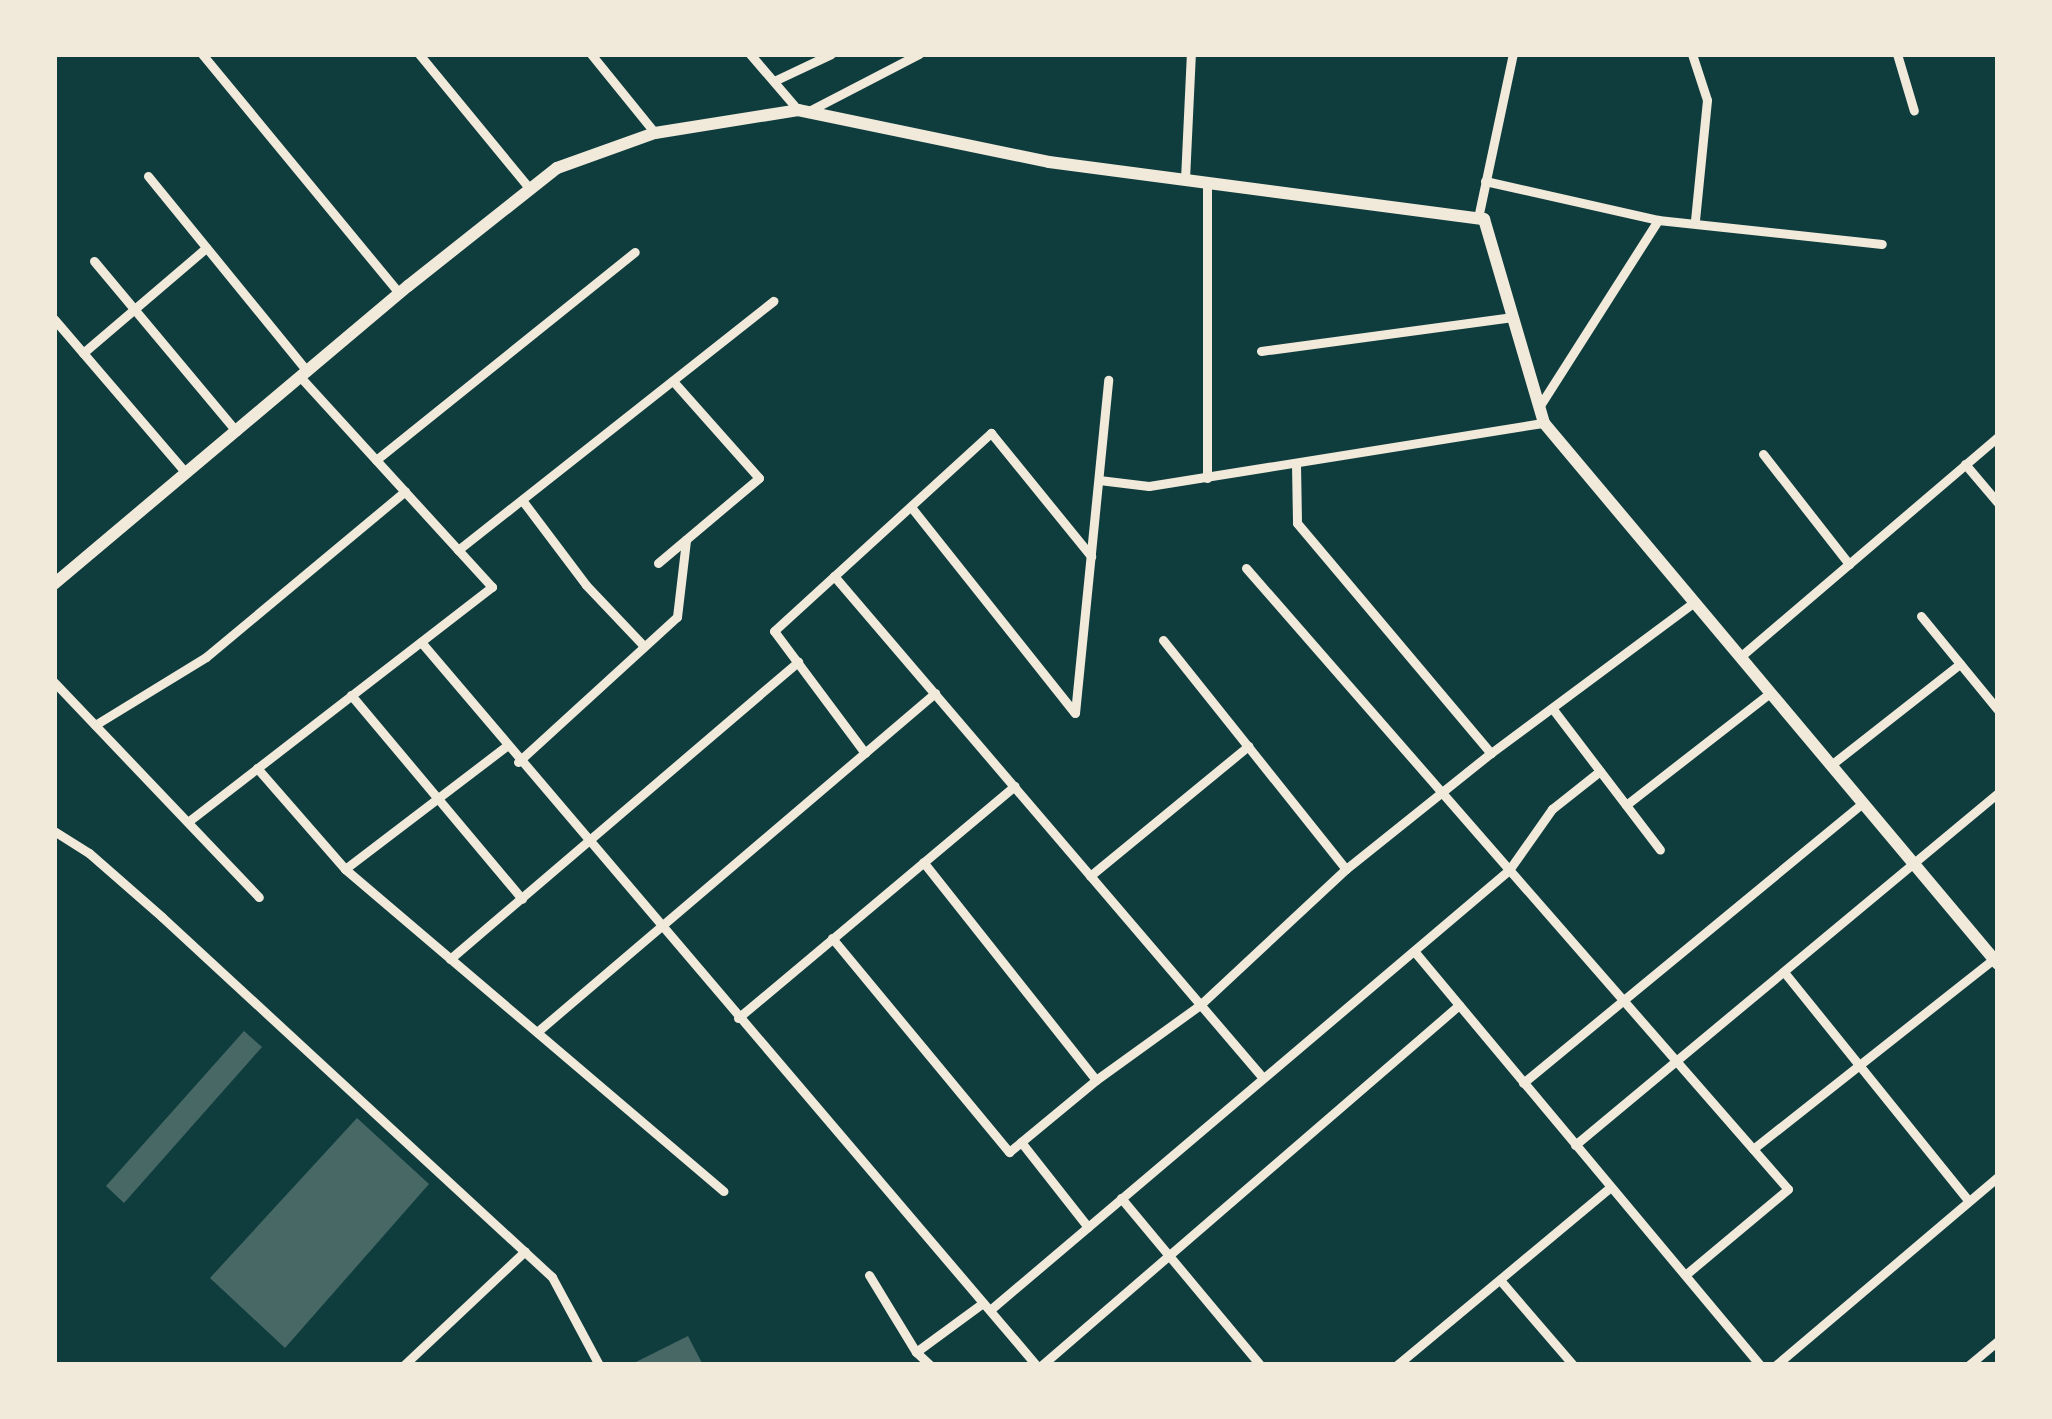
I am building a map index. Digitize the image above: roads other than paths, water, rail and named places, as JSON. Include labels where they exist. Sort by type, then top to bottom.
[{"type":"street","points":[[202,54],[399,293]]},
{"type":"street","points":[[419,54],[530,189]]},
{"type":"street","points":[[591,54],[655,133]]},
{"type":"street","points":[[750,54],[803,111],[1049,162],[1484,219],[1544,423],[1996,962],[1753,1149]]},
{"type":"street","points":[[773,81],[831,54]]},
{"type":"street","points":[[54,584],[399,293],[557,168],[655,133],[803,111],[919,54]]},
{"type":"street","points":[[1184,179],[1191,54]]},
{"type":"street","points":[[1478,218],[1513,54]]},
{"type":"street","points":[[1692,54],[1708,100],[1695,220]]},
{"type":"street","points":[[1897,54],[1914,111]]},
{"type":"street","points":[[148,176],[303,374],[492,587],[189,820]]},
{"type":"street","points":[[1485,181],[1658,220],[1695,220],[1882,244]]},
{"type":"street","points":[[1207,182],[1207,478]]},
{"type":"street","points":[[1539,407],[1658,220]]},
{"type":"street","points":[[83,353],[206,248]]},
{"type":"street","points":[[376,460],[635,252]]},
{"type":"street","points":[[94,261],[236,431]]},
{"type":"street","points":[[458,550],[773,302]]},
{"type":"street","points":[[1261,351],[1513,317]]},
{"type":"street","points":[[54,320],[186,473]]},
{"type":"street","points":[[911,507],[1075,713],[1108,380]]},
{"type":"street","points":[[658,563],[759,478],[673,381]]},
{"type":"street","points":[[1099,480],[1149,486],[1544,423]]},
{"type":"street","points":[[865,753],[774,631],[991,433],[1091,556]]},
{"type":"street","points":[[1740,657],[1998,436]]},
{"type":"street","points":[[1763,454],[1849,564]]},
{"type":"street","points":[[1296,464],[1297,523],[1491,753]]},
{"type":"street","points":[[1965,464],[1998,503]]},
{"type":"street","points":[[95,725],[206,657],[404,491]]},
{"type":"street","points":[[522,500],[586,585],[642,644]]},
{"type":"street","points":[[518,761],[677,617],[686,540]]},
{"type":"street","points":[[1246,568],[1788,1190],[1685,1275]]},
{"type":"street","points":[[834,576],[1263,1078]]},
{"type":"street","points":[[832,938],[1009,1152],[1096,1080],[1200,1005],[1346,869],[1491,753],[1694,602]]},
{"type":"street","points":[[1921,616],[1998,710]]},
{"type":"street","points":[[1163,640],[1346,869]]},
{"type":"street","points":[[421,642],[588,844],[1039,1365],[1459,1006]]},
{"type":"street","points":[[450,959],[798,662]]},
{"type":"street","points":[[1832,766],[1960,664]]},
{"type":"street","points":[[54,682],[259,897]]},
{"type":"street","points":[[537,1033],[934,693]]},
{"type":"street","points":[[1625,805],[1770,693]]},
{"type":"street","points":[[351,695],[522,898]]},
{"type":"street","points":[[1552,708],[1660,850]]},
{"type":"street","points":[[1090,876],[1248,746]]},
{"type":"street","points":[[345,869],[506,747]]},
{"type":"street","points":[[257,768],[345,869],[723,1191]]},
{"type":"street","points":[[916,1352],[986,1306],[1088,1227],[1414,951],[1509,870],[1552,809],[1600,771]]},
{"type":"street","points":[[738,1018],[1014,786]]},
{"type":"street","points":[[1575,1145],[1998,793]]},
{"type":"street","points":[[1523,1083],[1863,803]]},
{"type":"street","points":[[54,831],[89,853],[162,917],[552,1277],[599,1365]]},
{"type":"street","points":[[923,862],[1096,1080]]},
{"type":"street","points":[[1414,951],[1760,1365]]},
{"type":"street","points":[[1784,972],[1969,1201]]},
{"type":"street","points":[[1021,1142],[1088,1227]]},
{"type":"street","points":[[1776,1365],[1998,1177]]},
{"type":"street","points":[[1397,1365],[1611,1187]]},
{"type":"street","points":[[1121,1198],[1260,1365]]},
{"type":"street","points":[[404,1365],[525,1251]]},
{"type":"street","points":[[869,1275],[916,1352],[929,1365]]},
{"type":"street","points":[[1499,1280],[1573,1365]]},
{"type":"street","points":[[1969,1365],[1998,1341]]},
{"type":"street","points":[[1054,1354],[1063,1365]]},
{"type":"street","points":[[1411,1354],[1420,1365]]}]
